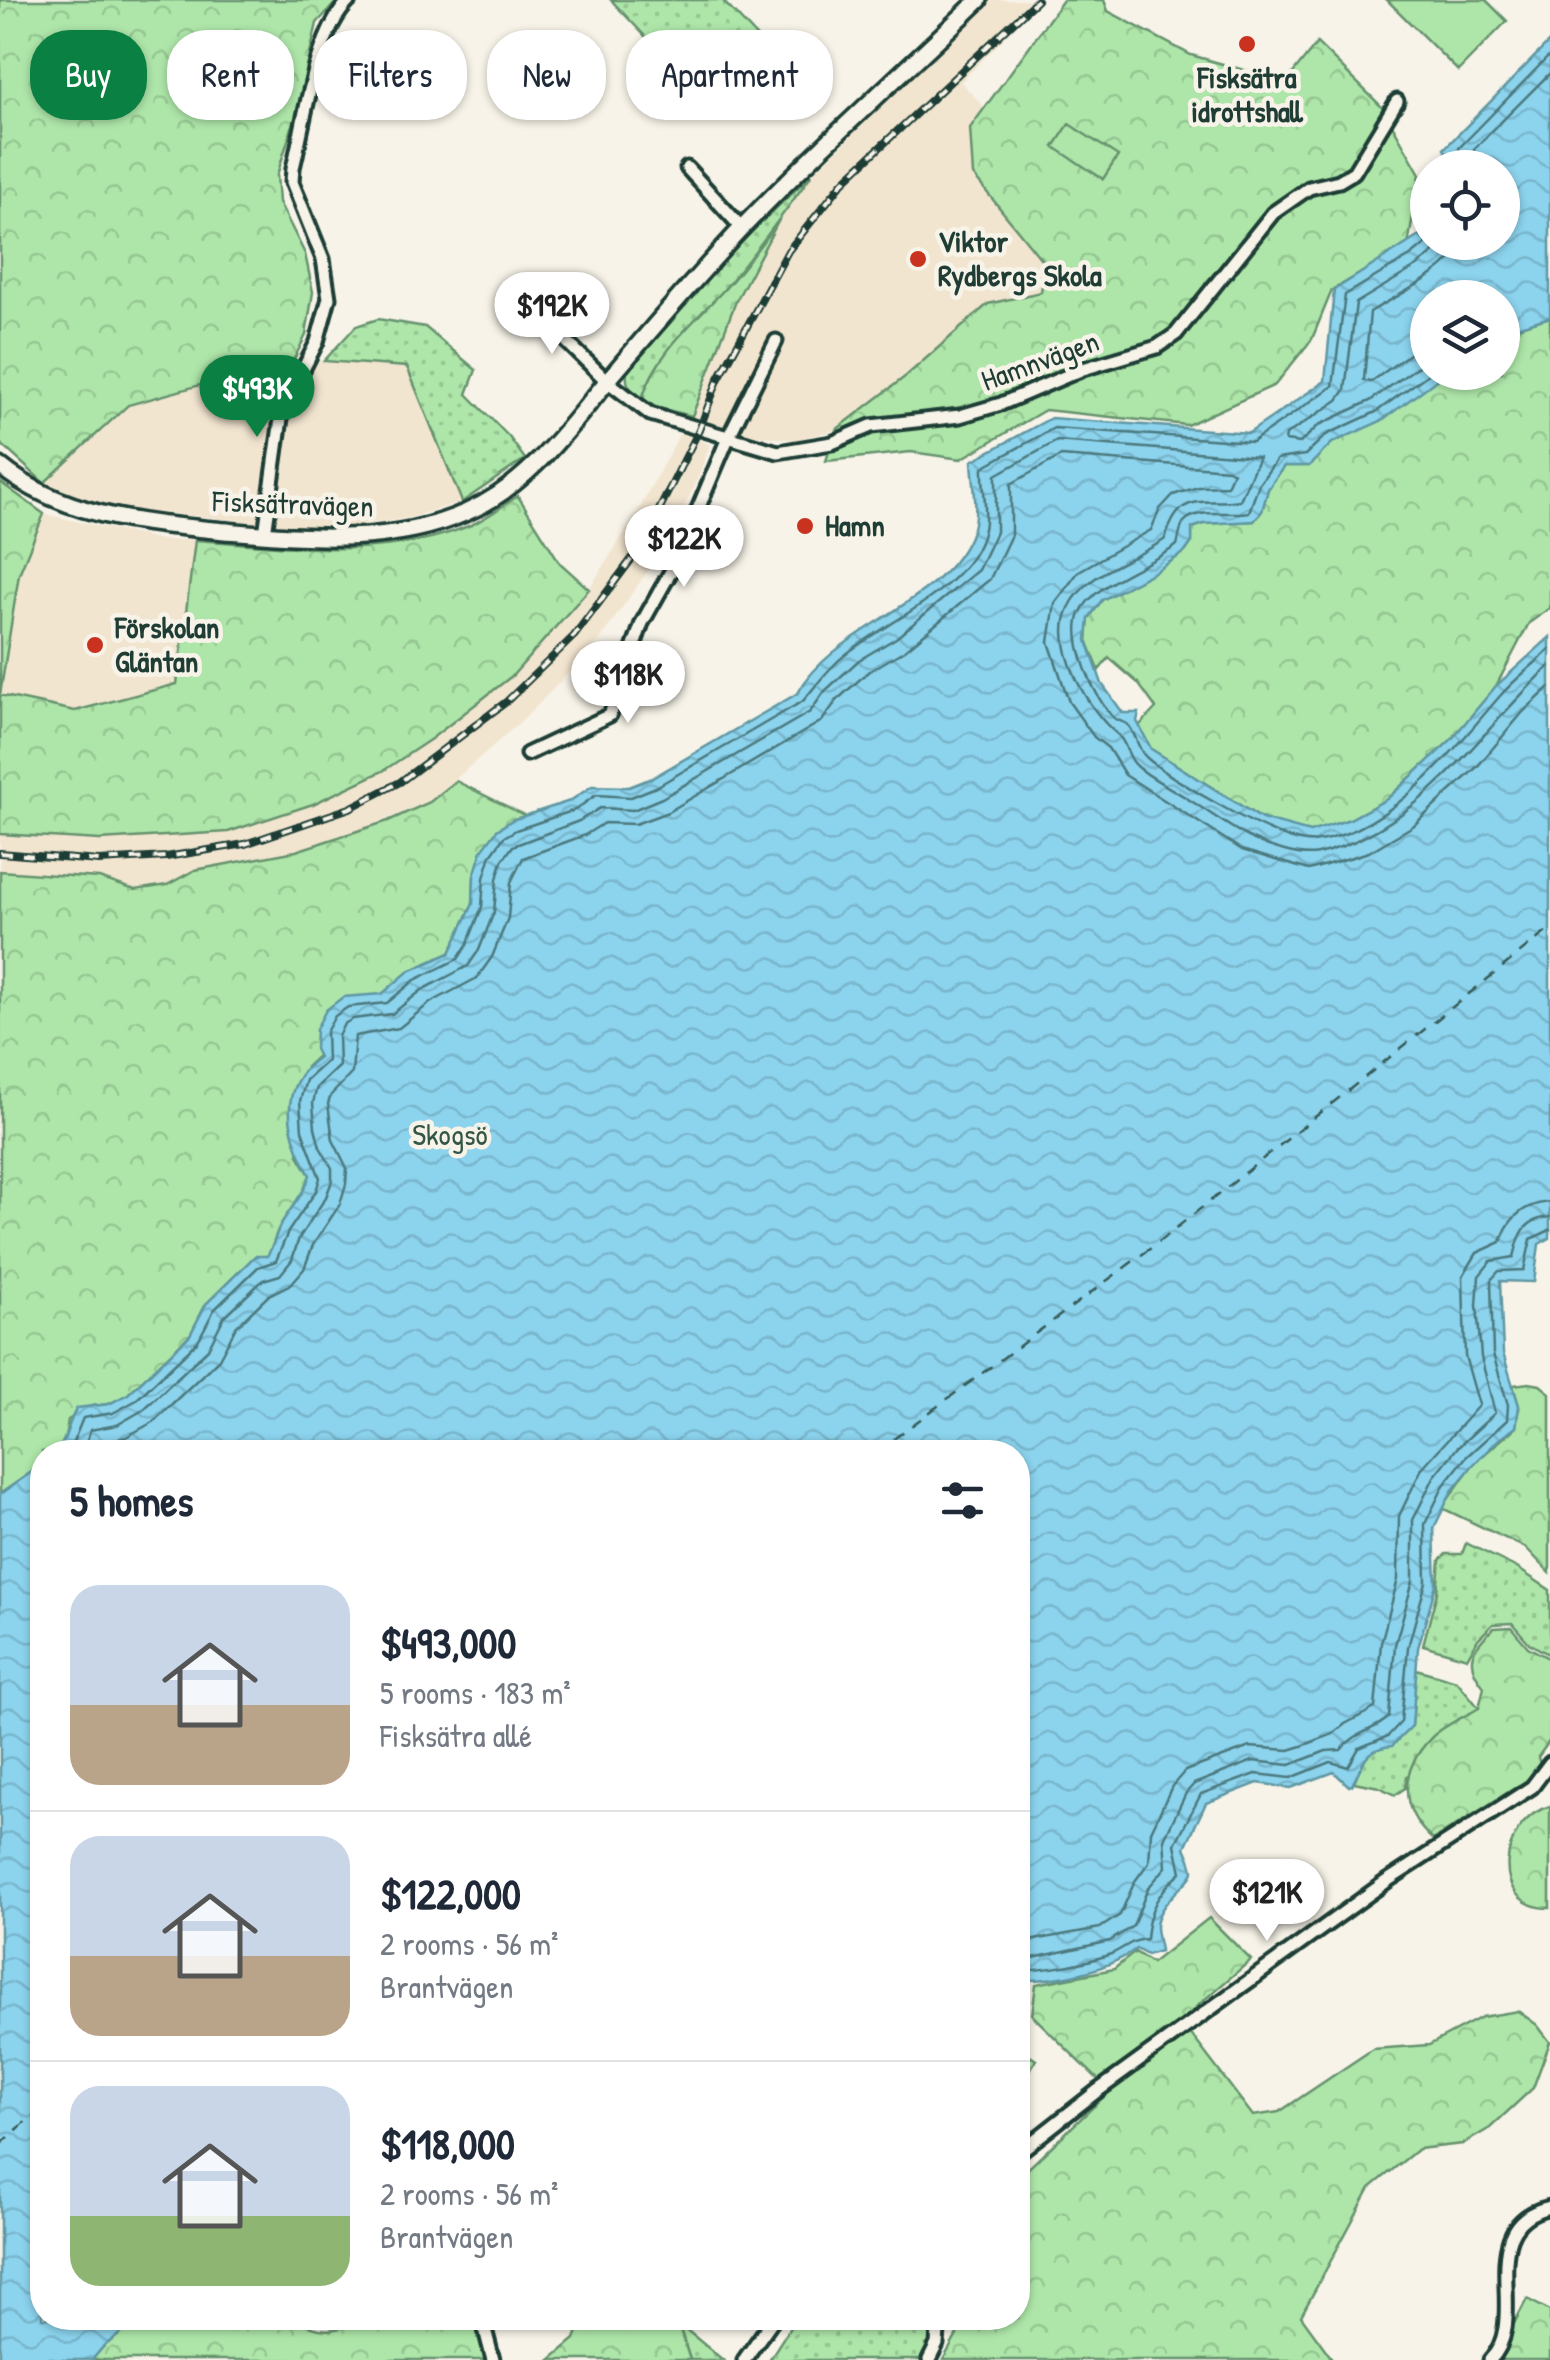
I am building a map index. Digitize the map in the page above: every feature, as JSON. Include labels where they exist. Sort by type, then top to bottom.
[{"type":"street","points":[[265,534],[282,411],[317,342],[329,298],[323,258],[292,182],[293,168],[326,34],[338,11],[350,0]]},
{"type":"street","name":"Fisksätravägen","points":[[0,466],[51,498],[88,511],[169,526],[330,538],[383,536],[440,523],[470,511],[541,460],[742,228],[979,0]]},
{"type":"street","name":"Hamnvägen","points":[[527,303],[607,381],[650,414],[778,452],[832,443],[871,426],[960,416],[1157,347],[1176,334],[1273,213],[1309,188],[1339,181],[1354,172],[1398,101]]},
{"type":"street","points":[[687,168],[742,228]]},
{"type":"street","points":[[527,754],[610,715],[642,622],[674,566],[728,438],[776,341]]},
{"type":"street","points":[[1030,2144],[1387,1881],[1532,1787],[1550,1763]]},
{"type":"street","points":[[1490,2360],[1500,2350],[1503,2338],[1504,2284],[1513,2230],[1531,2212],[1550,2207]]},
{"type":"street","points":[[485,2330],[493,2360]]},
{"type":"street","points":[[744,2360],[765,2330]]},
{"type":"street","points":[[928,2360],[938,2344],[939,2330]]},
{"type":"shaded area","name":"Viktor Rydbergs Skola","points":[[992,0],[1041,0],[961,82],[984,107],[970,128],[973,175],[1045,264],[1041,292],[988,304],[906,376],[836,430],[795,440],[742,433],[692,416],[736,301],[779,220],[812,174]]},
{"type":"shaded area","points":[[294,359],[407,367],[462,502],[409,518],[330,530],[103,507],[44,483],[128,405]]},
{"type":"shaded area","points":[[681,431],[710,445],[695,486],[658,556],[599,641],[531,712],[430,802],[337,839],[195,870],[167,885],[135,890],[99,878],[0,871],[0,834],[100,840],[228,832],[312,804],[383,771],[513,675],[589,589],[637,513]]},
{"type":"shaded area","name":"Förskolan Gläntan","points":[[44,514],[162,540],[195,540],[177,684],[75,711],[0,695],[19,574]]},
{"type":"green space","points":[[0,0],[338,0],[314,30],[297,112],[277,175],[279,202],[305,254],[313,292],[306,335],[294,359],[128,405],[44,483],[0,443]]},
{"type":"green space","points":[[611,0],[722,0],[750,30],[639,30]]},
{"type":"green space","points":[[1063,0],[1104,0],[1108,11],[1191,55],[1286,82],[1317,43],[1382,107],[1410,156],[1408,246],[1332,290],[1312,339],[1275,385],[1187,425],[1045,410],[961,459],[911,452],[826,461],[836,430],[906,376],[988,304],[1041,292],[1045,264],[973,175],[970,128]]},
{"type":"green space","points":[[1387,0],[1486,0],[1507,21],[1458,71]]},
{"type":"green space","points":[[1069,124],[1118,156],[1103,179],[1054,147]]},
{"type":"green space","points":[[812,174],[737,273],[667,352],[642,399],[630,389],[628,365],[744,239]]},
{"type":"green space","points":[[779,220],[736,301],[692,416],[655,407],[642,399],[665,355],[736,276]]},
{"type":"green space","points":[[1550,317],[1550,608],[1529,623],[1496,686],[1451,740],[1387,799],[1350,819],[1310,833],[1262,819],[1151,749],[1139,726],[1156,708],[1138,683],[1109,658],[1099,670],[1087,640],[1089,618],[1102,600],[1185,552],[1192,542],[1192,528],[1254,521],[1262,511],[1268,489],[1284,466],[1309,466],[1331,443],[1421,390],[1520,390],[1520,326]]},
{"type":"green space","points":[[378,319],[425,327],[476,370],[467,394],[525,459],[462,502],[407,367],[324,361],[356,326]]},
{"type":"green space","points":[[0,482],[44,514],[19,574],[0,695]]},
{"type":"green space","points":[[518,496],[560,563],[589,589],[513,675],[431,739],[383,771],[313,804],[228,832],[100,840],[0,834],[0,695],[75,711],[177,684],[195,540],[334,548],[404,543],[471,525]]},
{"type":"green space","points":[[456,781],[526,816],[512,820],[474,876],[473,904],[450,953],[409,971],[306,1067],[298,1155],[310,1175],[267,1257],[255,1256],[206,1304],[190,1335],[128,1394],[109,1404],[92,1406],[68,1420],[65,1440],[30,1440],[30,1473],[0,1494],[0,871],[99,878],[135,890],[167,885],[195,870],[296,851],[388,821],[430,802]]},
{"type":"green space","points":[[1529,1383],[1550,1393],[1550,1573],[1526,1548],[1442,1508],[1473,1464],[1516,1427],[1519,1406],[1513,1385]]},
{"type":"green space","points":[[1466,1543],[1517,1568],[1550,1590],[1550,1655],[1529,1643],[1512,1623],[1493,1624],[1467,1658],[1423,1645],[1437,1592],[1440,1560],[1446,1554],[1462,1554]]},
{"type":"green space","points":[[1511,1627],[1528,1647],[1550,1659],[1550,1740],[1538,1757],[1541,1767],[1529,1779],[1433,1840],[1413,1815],[1409,1802],[1407,1789],[1413,1763],[1437,1733],[1479,1708],[1484,1687],[1473,1670],[1472,1656],[1494,1628]]},
{"type":"green space","points":[[1416,1669],[1457,1681],[1479,1708],[1407,1776],[1405,1788],[1395,1795],[1354,1782],[1364,1756],[1412,1726]]},
{"type":"green space","points":[[1550,1806],[1550,1908],[1530,1904],[1517,1894],[1509,1879],[1508,1862],[1511,1844],[1520,1828],[1533,1814]]},
{"type":"green space","points":[[1209,1918],[1251,1960],[1196,2007],[1190,2033],[1253,2116],[1279,2112],[1373,2049],[1429,2045],[1482,2017],[1518,2011],[1537,2025],[1550,2042],[1533,2088],[1490,2128],[1463,2144],[1418,2149],[1370,2188],[1301,2316],[1333,2360],[943,2360],[958,2330],[1030,2330],[1030,2167],[1110,2091],[1032,2015],[1036,1984],[1114,1969],[1135,1952],[1152,1963]]},
{"type":"green space","points":[[1527,2299],[1550,2311],[1550,2360],[1495,2360]]},
{"type":"green space","points":[[125,2330],[479,2330],[487,2360],[92,2360]]},
{"type":"green space","points":[[578,2330],[680,2330],[690,2360],[550,2360],[575,2339]]},
{"type":"green space","points":[[680,2330],[687,2330],[723,2360],[690,2360]]},
{"type":"green space","points":[[788,2330],[934,2330],[922,2360],[769,2360]]},
{"type":"water","points":[[1550,41],[1550,317],[1520,326],[1520,280],[1410,280],[1410,390],[1423,390],[1381,421],[1332,443],[1309,466],[1284,466],[1268,489],[1262,511],[1254,521],[1192,528],[1192,542],[1185,552],[1102,600],[1089,618],[1087,640],[1102,684],[1123,713],[1139,713],[1137,721],[1151,749],[1262,819],[1310,832],[1350,819],[1387,799],[1451,740],[1496,686],[1550,637],[1550,1238],[1539,1244],[1534,1282],[1500,1281],[1503,1353],[1519,1406],[1516,1427],[1473,1465],[1452,1491],[1434,1528],[1436,1584],[1418,1648],[1412,1726],[1392,1746],[1370,1754],[1352,1785],[1334,1772],[1291,1788],[1258,1783],[1206,1803],[1185,1847],[1193,1871],[1158,1917],[1160,1951],[1147,1955],[1136,1949],[1110,1964],[1080,1973],[1030,1980],[1030,1440],[64,1440],[77,1408],[109,1404],[128,1394],[190,1335],[206,1304],[255,1256],[267,1256],[310,1175],[291,1128],[291,1097],[305,1069],[319,1057],[315,1049],[316,1029],[326,1010],[343,997],[382,994],[409,971],[450,953],[473,904],[474,876],[482,850],[497,830],[512,820],[570,801],[592,786],[629,787],[652,778],[798,693],[837,650],[915,597],[959,556],[974,523],[972,461],[1051,418],[1249,433],[1325,381],[1334,290],[1410,242],[1410,260],[1520,260],[1520,150],[1445,150]]},
{"type":"water","points":[[30,1473],[30,2330],[125,2330],[92,2360],[0,2360],[0,1494]]},
{"type":"ferry route","points":[[892,1440],[1155,1245],[1550,929]]},
{"type":"ferry route","points":[[0,2145],[30,2118]]},
{"type":"railway","points":[[0,853],[99,861],[166,857],[245,844],[350,808],[400,782],[506,702],[574,636],[640,548],[699,430],[718,380],[788,251],[843,182],[1037,0]]},
{"type":"place","name":"Fisksätra idrottshall","points":[[1247,44]]},
{"type":"place","name":"Viktor Rydbergs Skola","points":[[918,259]]},
{"type":"place","name":"Hamn","points":[[805,526]]},
{"type":"place","name":"Förskolan Gläntan","points":[[95,645]]},
{"type":"park label","name":"Skogsö","points":[[450,1135]]}]
